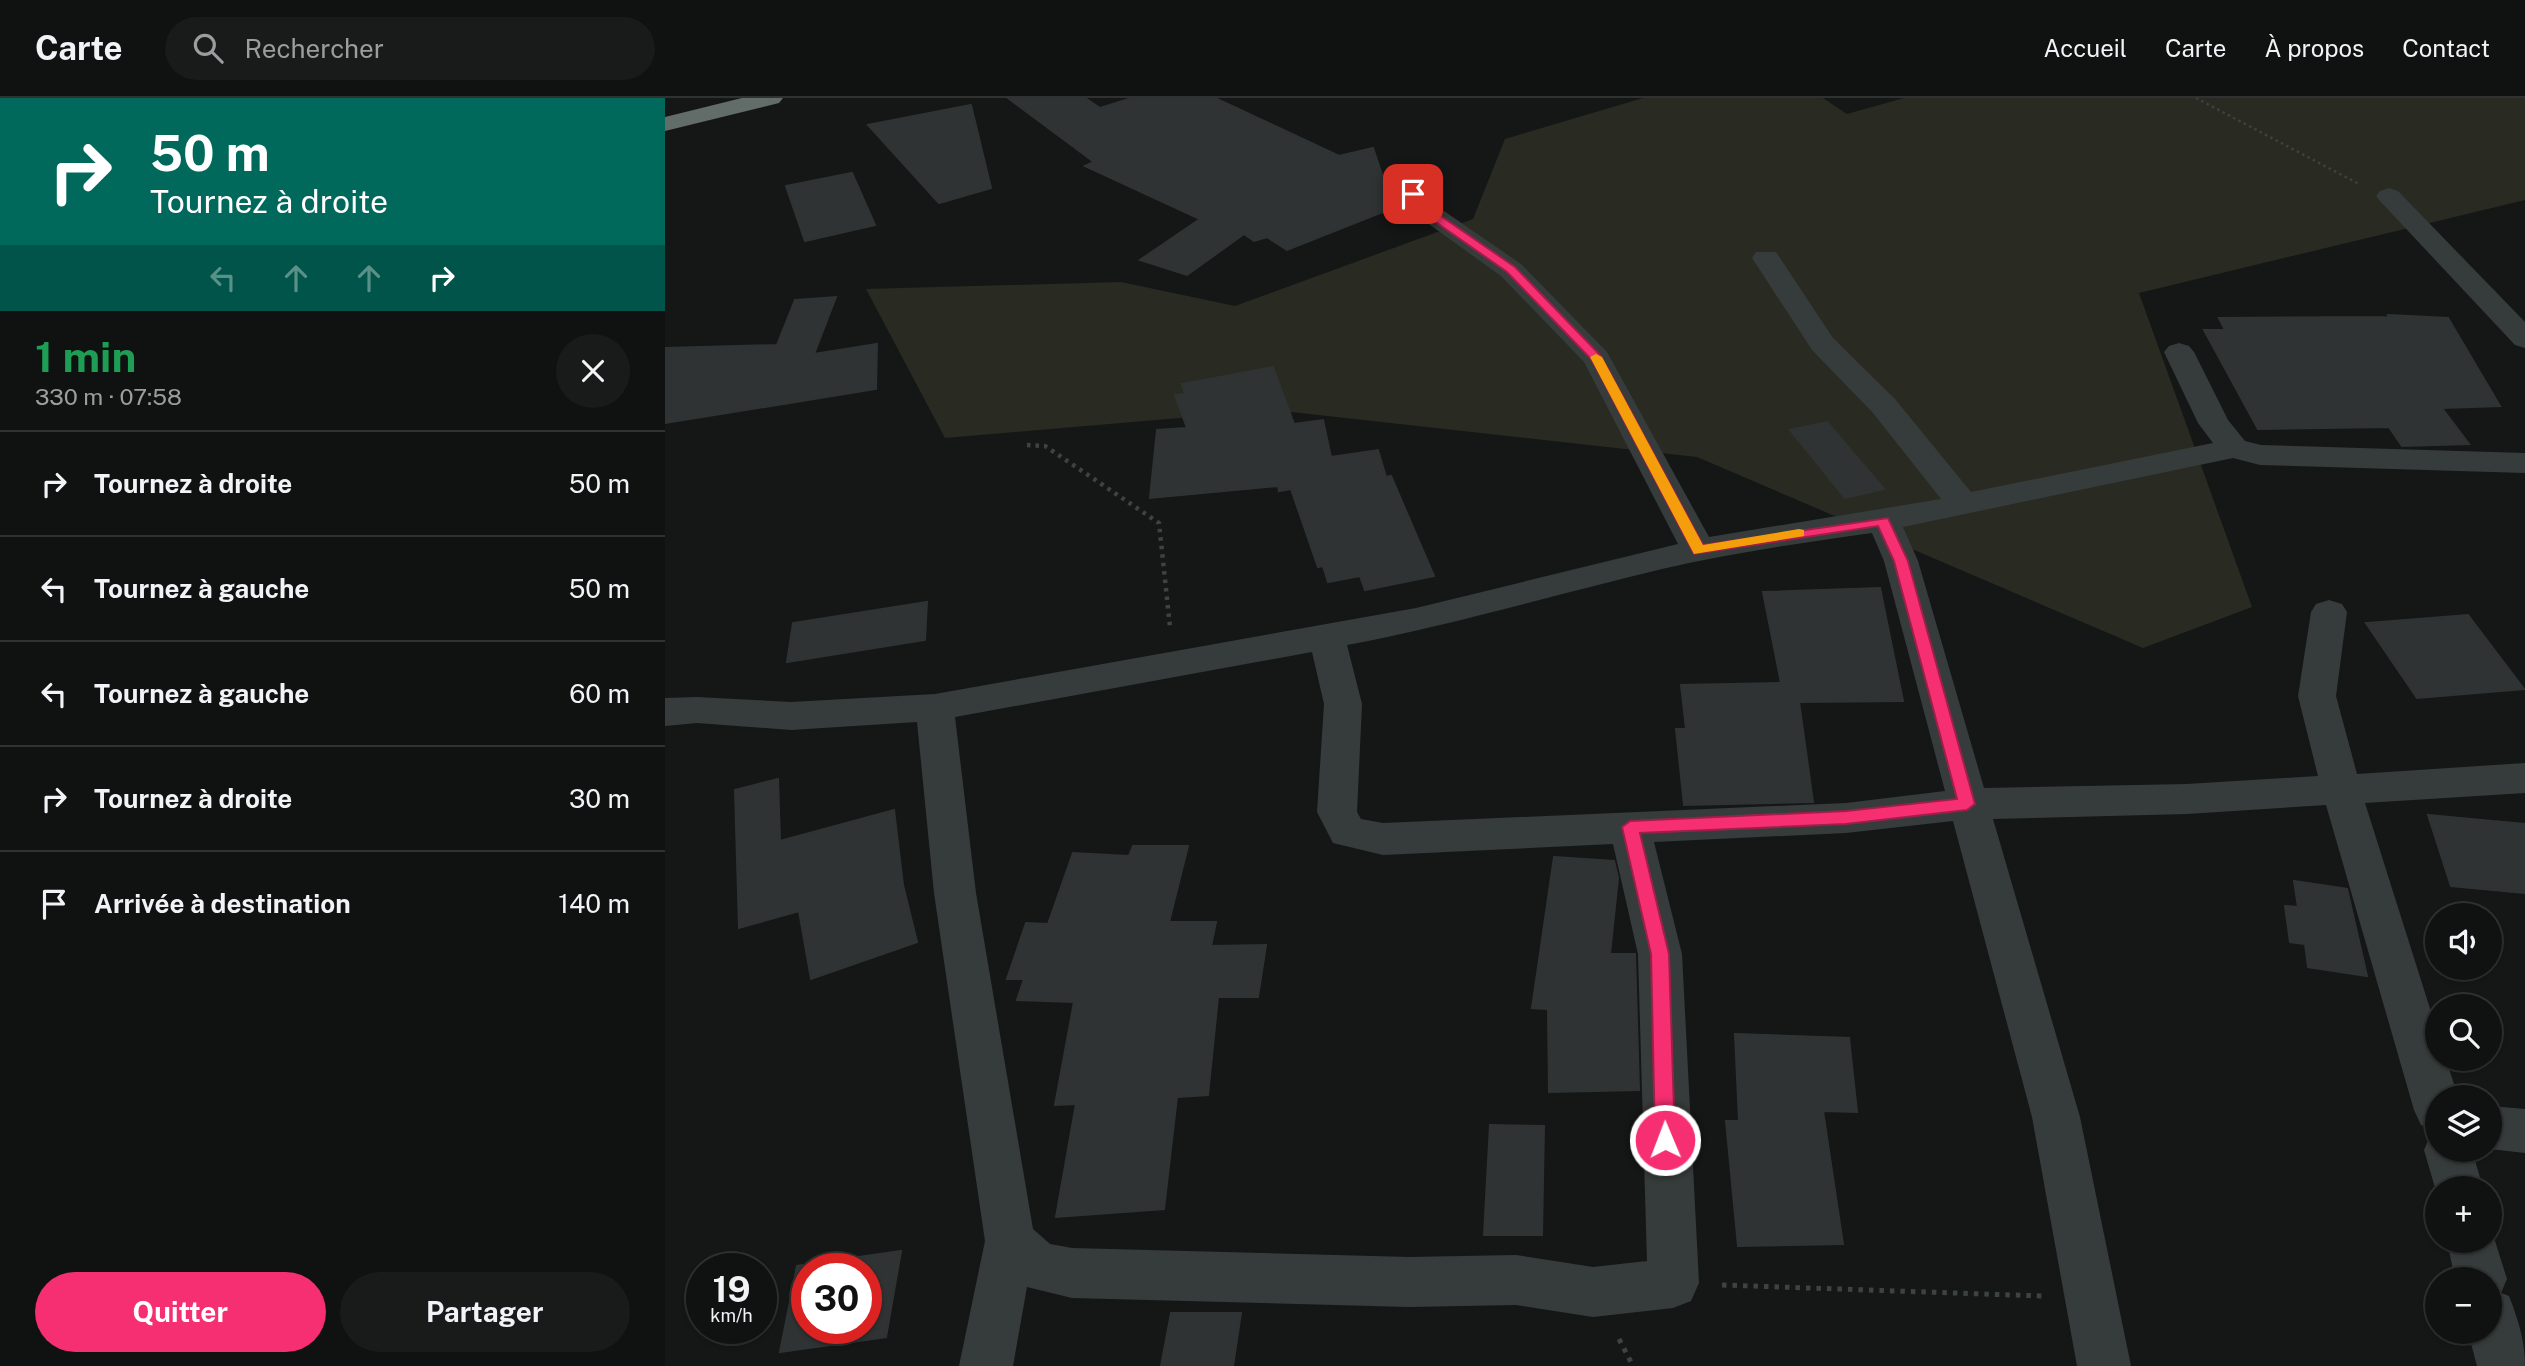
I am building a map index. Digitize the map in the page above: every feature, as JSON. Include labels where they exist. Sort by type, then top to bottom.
[{"type":"highway","points":[[665,124],[771,98]]},
{"type":"street","points":[[1405,181],[1421,207],[1511,270],[1597,358],[1699,551]]},
{"type":"street","points":[[2389,196],[2525,339]]},
{"type":"street","points":[[1766,258],[1822,344],[1884,407],[1963,504]]},
{"type":"street","points":[[2179,352],[2214,423],[2234,448]]},
{"type":"street","points":[[665,712],[697,710],[791,716],[935,707],[1327,639],[1507,599],[1699,551],[1883,521],[2234,448],[2260,455],[2525,464]]},
{"type":"street","points":[[1883,521],[1901,561],[2056,1117],[2088,1298],[2103,1366]]},
{"type":"street","points":[[2329,612],[2317,696],[2341,790],[2430,1085]]},
{"type":"street","points":[[1327,639],[1343,704],[1337,812],[1347,832],[1383,839],[1846,817],[1967,804],[2187,799],[2525,778]]},
{"type":"street","points":[[935,707],[955,893],[1010,1241],[986,1366]]},
{"type":"street","points":[[1010,1241],[1037,1266],[1072,1273],[1409,1282],[1516,1280],[1593,1292],[1673,1283],[1665,1140],[1660,954],[1630,827]]},
{"type":"street","points":[[2502,1128],[2525,1131]]},
{"type":"street","points":[[2498,1344],[2504,1366]]},
{"type":"path","points":[[2196,98],[2231,114],[2330,173],[2389,196]]},
{"type":"path","points":[[1027,445],[1045,446],[1159,523],[1174,666]]},
{"type":"path","points":[[1673,1283],[2088,1298]]},
{"type":"shaded area","points":[[1643,98],[1823,98],[1847,114],[1904,98],[2525,98],[2525,200],[2139,293],[2252,607],[2143,648],[1697,457],[1273,410],[945,438],[866,289],[1121,282],[1235,306],[1473,219],[1505,139]]},
{"type":"building","points":[[1008,98],[1085,98],[1100,108],[1132,98],[1215,98],[1339,156],[1373,148],[1393,208],[1287,250],[1267,237],[1254,241],[1244,234],[1187,275],[1140,260],[1200,219],[1085,166],[1094,162]]},
{"type":"building","points":[[971,105],[991,188],[939,203],[868,125]]},
{"type":"building","points":[[852,173],[875,225],[805,241],[786,186]]},
{"type":"building","points":[[836,297],[814,354],[877,344],[876,389],[665,423],[665,348],[777,345],[795,300]]},
{"type":"building","points":[[2388,315],[2448,318],[2500,406],[2442,408],[2469,444],[2402,446],[2389,427],[2258,429],[2204,330],[2225,330],[2219,318],[2389,317]]},
{"type":"building","points":[[1273,367],[1294,424],[1323,420],[1331,457],[1378,450],[1386,477],[1391,476],[1434,576],[1365,590],[1360,576],[1328,582],[1323,566],[1318,567],[1291,489],[1279,491],[1278,486],[1150,498],[1157,430],[1187,428],[1175,395],[1185,394],[1182,384]]},
{"type":"building","points":[[1827,422],[1884,489],[1845,498],[1790,430]]},
{"type":"building","points":[[1880,588],[1903,701],[1799,702],[1813,802],[1684,805],[1676,729],[1686,729],[1681,685],[1781,683],[1763,592]]},
{"type":"building","points":[[927,602],[925,640],[787,662],[793,623]]},
{"type":"building","points":[[2468,615],[2524,689],[2417,698],[2366,623]]},
{"type":"building","points":[[778,779],[780,841],[894,810],[903,885],[917,942],[811,979],[799,911],[739,928],[735,790]]},
{"type":"building","points":[[2428,815],[2525,824],[2525,893],[2451,886]]},
{"type":"building","points":[[1133,846],[1188,846],[1169,922],[1216,922],[1211,946],[1266,945],[1258,997],[1218,997],[1208,1095],[1177,1097],[1164,1209],[1056,1217],[1076,1104],[1055,1105],[1074,1002],[1017,1000],[1024,979],[1007,979],[1026,923],[1048,924],[1073,853],[1129,856]]},
{"type":"building","points":[[1554,857],[1614,861],[1618,878],[1610,954],[1635,954],[1639,1090],[1549,1092],[1548,1009],[1532,1008]]},
{"type":"building","points":[[2294,881],[2347,889],[2367,976],[2308,967],[2305,944],[2290,942],[2285,906],[2298,907]]},
{"type":"building","points":[[1735,1034],[1849,1038],[1857,1112],[1823,1111],[1843,1244],[1738,1246],[1726,1121],[1739,1121]]},
{"type":"building","points":[[1490,1125],[1544,1126],[1542,1235],[1484,1235]]},
{"type":"building","points":[[901,1251],[886,1337],[882,1338],[882,1254]]},
{"type":"building","points":[[791,1296],[791,1344],[837,1344],[780,1352]]},
{"type":"building","points":[[1171,1313],[1241,1313],[1233,1366],[1161,1366]]},
{"type":"slow traffic","points":[[1596,357],[1699,551],[1799,533]]},
{"type":"route","points":[[1413,194],[1421,207],[1511,270],[1597,358],[1699,551],[1743,541],[1883,521],[1901,561],[1967,804],[1846,817],[1630,827],[1660,954],[1665,1140]]}]
